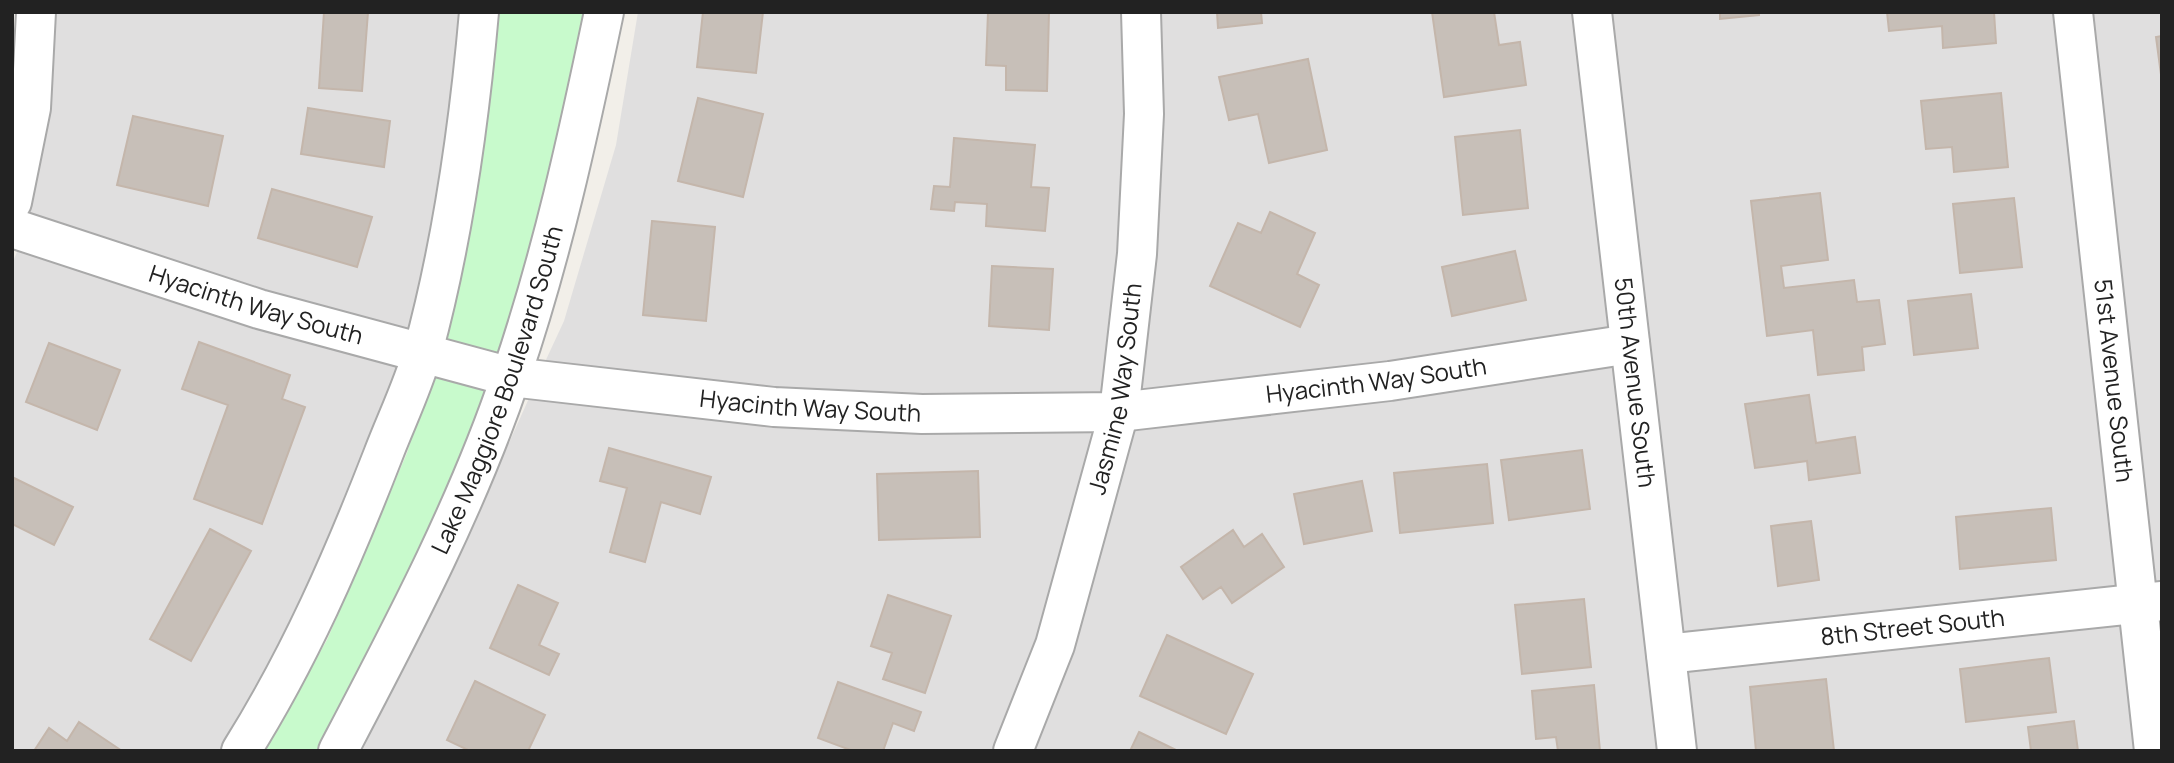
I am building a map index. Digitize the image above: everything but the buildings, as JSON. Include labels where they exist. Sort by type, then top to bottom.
[{"type":"street","points":[[12,202],[31,108],[36,12]]},
{"type":"street","points":[[241,751],[277,694],[340,565],[422,353],[453,215],[472,92],[480,12]]},
{"type":"street","name":"Lake Maggiore Boulevard South","points":[[338,751],[460,510],[511,377],[563,207],[604,12]]},
{"type":"street","name":"Jasmine Way South","points":[[1013,751],[1055,645],[1119,412],[1137,254],[1144,114],[1141,12]]},
{"type":"street","name":"50th Avenue South","points":[[1592,12],[1676,751]]},
{"type":"street","name":"51st Avenue South","points":[[2073,12],[2150,603],[2154,751]]},
{"type":"street","name":"Hyacinth Way South","points":[[12,228],[259,309],[511,377],[774,407],[922,415],[1119,412],[1390,381],[1630,344]]},
{"type":"street","name":"8th Street South","points":[[1665,654],[2150,603]]},
{"type":"shaded area","points":[[54,12],[461,12],[454,91],[435,213],[408,332],[266,294],[28,216],[49,109]]},
{"type":"shaded area","points":[[638,12],[1123,12],[1126,114],[1119,253],[1102,396],[922,398],[776,391],[544,364],[564,321],[616,145]]},
{"type":"shaded area","points":[[1159,12],[1574,12],[1610,330],[1388,365],[1139,393]]},
{"type":"shaded area","points":[[1611,12],[2055,12],[2119,590],[1681,636]]},
{"type":"shaded area","points":[[2092,12],[2162,12],[2162,585],[2156,585]]},
{"type":"shaded area","points":[[19,247],[399,364],[323,559],[261,687],[221,751],[12,751],[12,264]]},
{"type":"shaded area","points":[[1614,363],[1658,751],[1032,751],[1072,649],[1133,427]]},
{"type":"shaded area","points":[[530,396],[1096,428],[1037,641],[994,751],[358,751],[476,516]]},
{"type":"shaded area","points":[[2123,622],[2136,751],[1695,751],[1685,668]]},
{"type":"green space","points":[[498,12],[589,12],[545,206],[509,333],[436,516],[379,635],[318,751],[263,751],[327,640],[407,453],[459,281],[486,134]]}]
